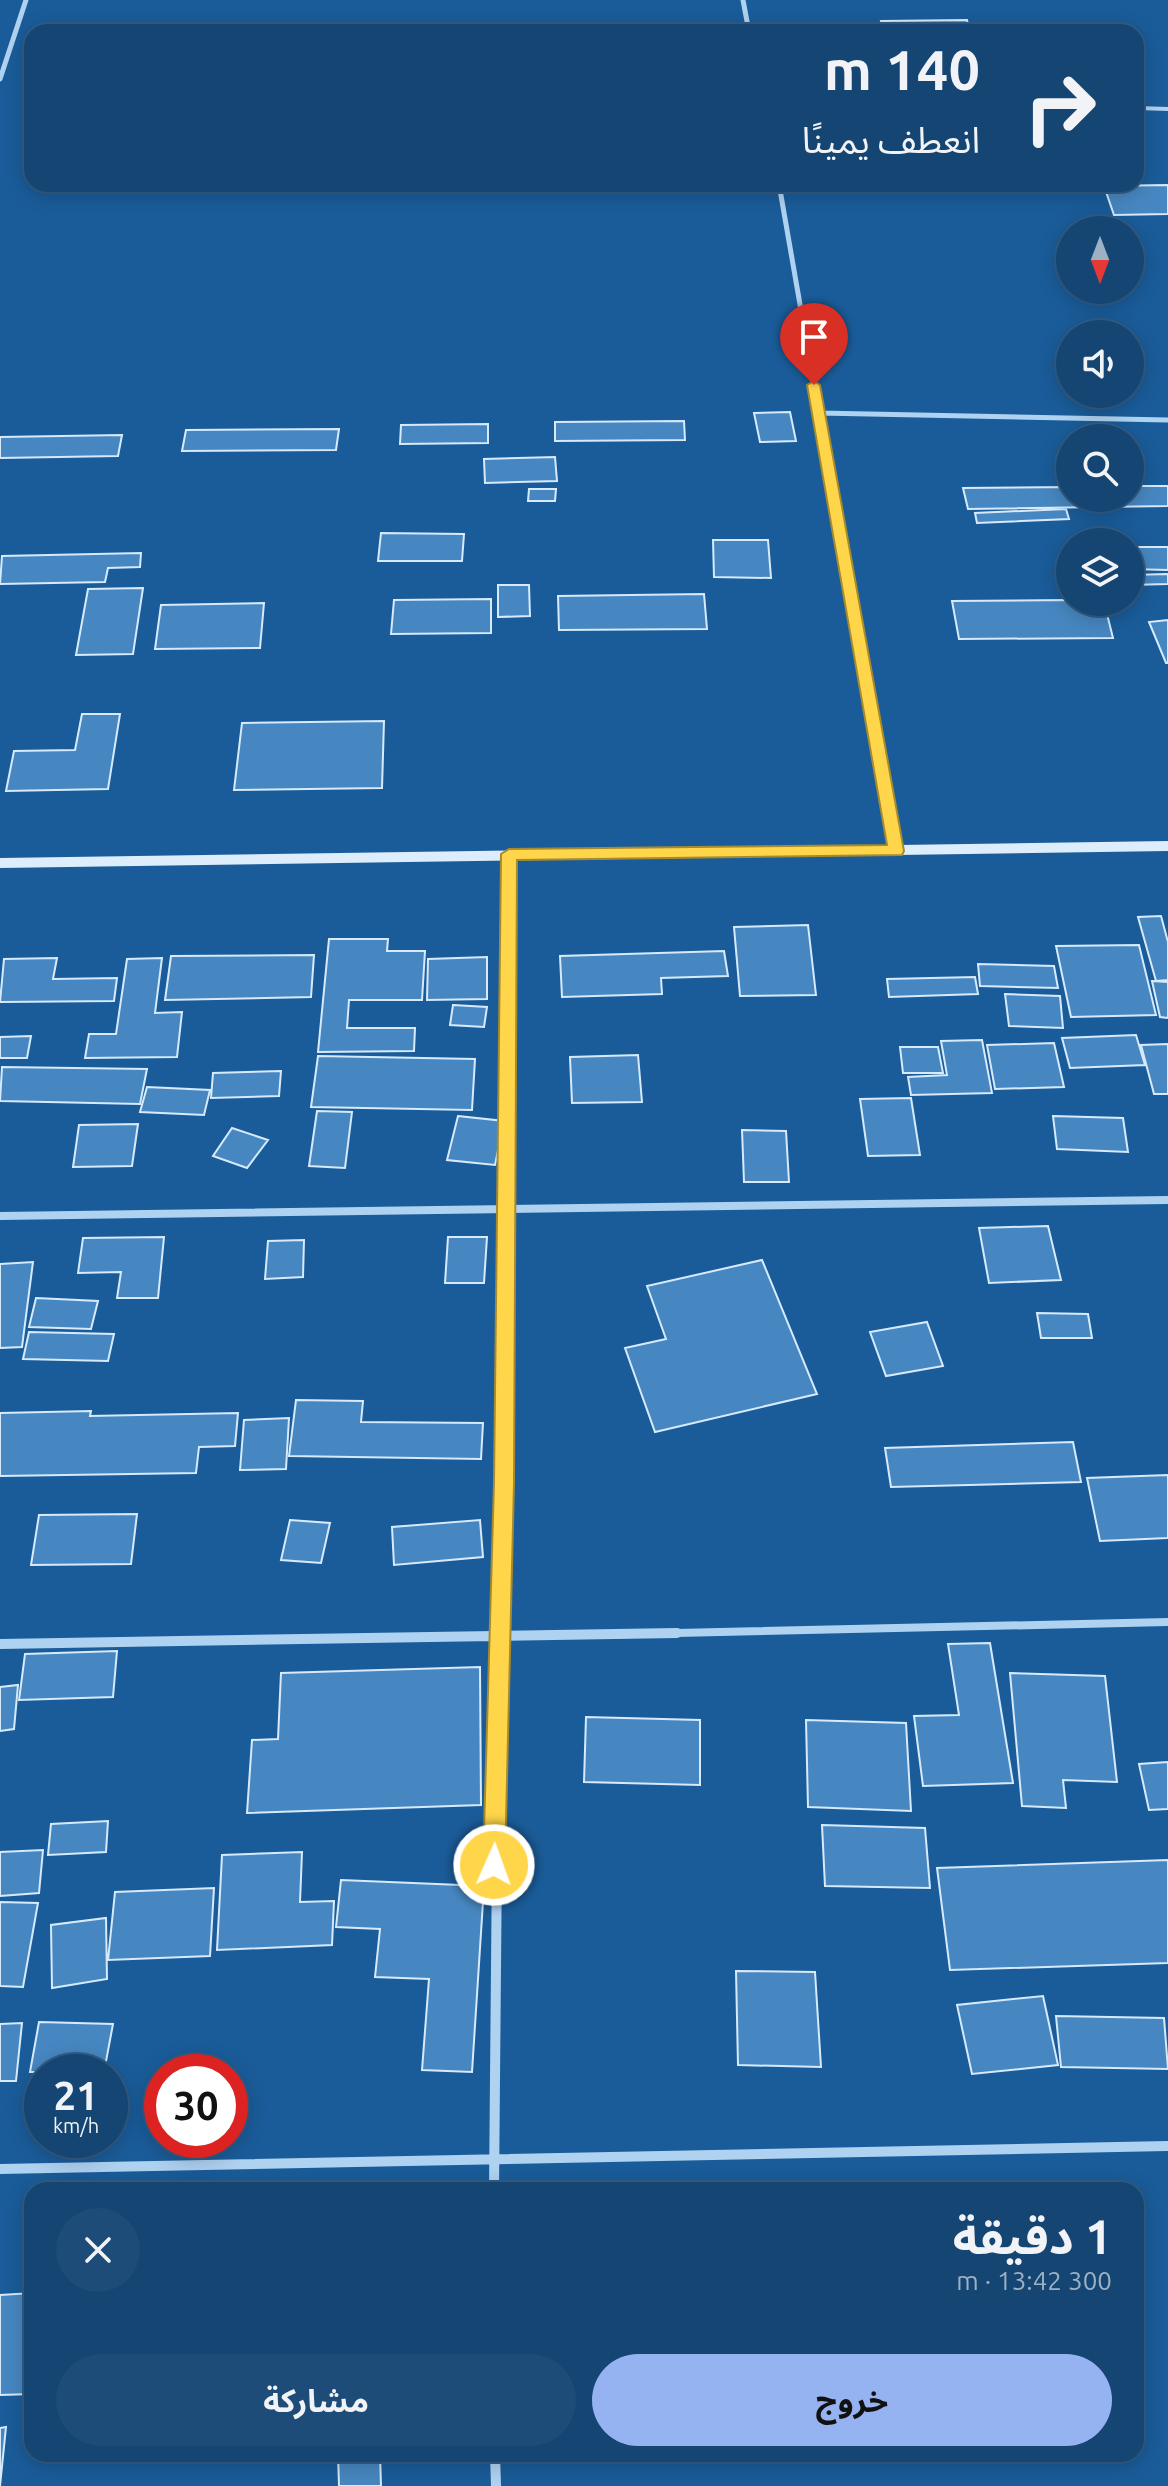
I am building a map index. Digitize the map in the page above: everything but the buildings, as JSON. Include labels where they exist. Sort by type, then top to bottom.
[{"type":"street","points":[[0,79],[26,0]]},
{"type":"street","points":[[743,0],[748,24]]},
{"type":"street","points":[[780,192],[896,851]]},
{"type":"street","points":[[819,413],[1168,420]]},
{"type":"street","points":[[0,863],[1168,846]]},
{"type":"street","points":[[494,2182],[491,1979],[507,1209],[509,854]]},
{"type":"street","points":[[0,1216],[1168,1200]]},
{"type":"street","points":[[0,1644],[500,1637],[1168,1622]]},
{"type":"street","points":[[0,2169],[1168,2146]]},
{"type":"street","points":[[495,2462],[496,2486]]},
{"type":"lane","points":[[1144,108],[1168,109]]},
{"type":"route","points":[[494,1865],[504,1482],[509,854],[896,851],[814,385]]}]
